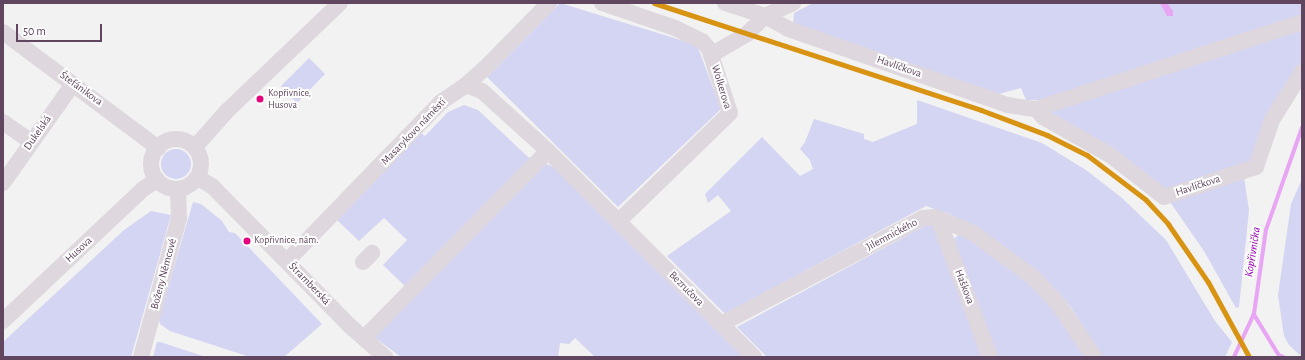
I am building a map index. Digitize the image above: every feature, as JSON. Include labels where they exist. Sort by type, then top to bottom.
[{"type":"street","points":[[195,147],[227,111],[340,3]]},
{"type":"street","points":[[549,3],[466,85],[482,92],[548,151],[620,221]]},
{"type":"street","name":"Wolkerova","points":[[602,3],[686,32],[702,41],[711,55],[730,113],[620,221]]},
{"type":"street","name":"Havlíčkova","points":[[725,3],[765,16],[788,28],[1008,106],[1036,109],[1302,22]]},
{"type":"street","points":[[711,55],[747,34],[765,16],[794,3]]},
{"type":"street","name":"Štefánikova","points":[[3,32],[158,148]]},
{"type":"street","name":"Havlíčkova","points":[[1036,109],[1043,117],[1110,156],[1164,197],[1256,167],[1272,120],[1302,72]]},
{"type":"street","name":"Dukelská","points":[[3,183],[73,84]]},
{"type":"street","name":"Masarykovo náměstí","points":[[287,261],[441,102],[466,85]]},
{"type":"street","points":[[3,122],[32,142]]},
{"type":"street","points":[[176,139],[184,140],[195,147],[202,162],[198,178],[190,186],[178,190],[166,187],[156,180],[151,165],[158,148],[168,140],[176,139]]},
{"type":"street","points":[[364,338],[548,151]]},
{"type":"street","name":"Štramberská","points":[[198,178],[212,186],[364,338],[385,357]]},
{"type":"street","name":"Husova","points":[[3,321],[143,189],[156,180]]},
{"type":"street","name":"Boženy Němcové","points":[[141,357],[179,218],[178,190]]},
{"type":"street","name":"Jilemnického","points":[[721,324],[923,218],[938,218]]},
{"type":"street","points":[[938,218],[973,233],[1034,278],[1059,304],[1094,357]]},
{"type":"street","name":"Haškova","points":[[938,218],[990,357]]},
{"type":"street","name":"Bezručova","points":[[620,221],[754,357]]},
{"type":"shaded area","points":[[560,3],[697,45],[721,109],[618,207],[487,77]]},
{"type":"shaded area","points":[[813,3],[1302,3],[1302,15],[1043,100],[1026,100],[1021,88],[999,94],[793,25],[794,13]]},
{"type":"shaded area","points":[[1160,3],[1167,3],[1173,11],[1173,16],[1167,16]]},
{"type":"shaded area","points":[[1302,27],[1302,62],[1269,110],[1253,163],[1166,191],[1051,116],[1050,109]]},
{"type":"shaded area","points":[[309,58],[325,74],[297,103],[281,86]]},
{"type":"shaded area","points":[[917,100],[1042,143],[1086,170],[1122,198],[1166,240],[1215,321],[1232,342],[1225,357],[1103,357],[1069,305],[1035,271],[979,229],[949,214],[926,206],[725,314],[667,256],[731,211],[718,195],[708,203],[705,194],[762,137],[800,176],[813,169],[810,160],[800,149],[805,142],[814,119],[864,134],[864,139],[873,142],[917,124]]},
{"type":"shaded area","points":[[464,105],[478,110],[528,157],[559,169],[744,357],[595,357],[575,338],[569,344],[560,343],[558,357],[401,357],[374,337],[406,287],[383,265],[407,240],[384,218],[359,241],[336,219],[421,133],[425,136],[448,112]]},
{"type":"shaded area","points":[[176,149],[182,150],[190,158],[190,170],[182,178],[176,179],[170,178],[162,170],[161,164],[162,158],[170,150]]},
{"type":"shaded area","points":[[1244,177],[1249,210],[1239,307],[1236,308],[1204,251],[1170,202]]},
{"type":"shaded area","points":[[1302,179],[1302,357],[1289,345],[1284,336],[1278,295],[1291,204]]},
{"type":"shaded area","points":[[193,202],[201,204],[222,221],[229,232],[235,233],[322,324],[284,357],[250,357],[170,331],[160,324],[159,319]]},
{"type":"shaded area","points":[[151,211],[171,215],[131,357],[3,357],[3,342],[124,230]]},
{"type":"shaded area","points":[[932,222],[985,357],[767,357],[737,327]]},
{"type":"shaded area","points":[[959,234],[964,235],[1033,284],[1089,357],[997,357],[953,240]]},
{"type":"shaded area","points":[[157,342],[160,342],[206,357],[153,357]]},
{"type":"waterway","name":"Kopřivnička","points":[[1234,357],[1254,314],[1266,230],[1302,128]]},
{"type":"waterway","points":[[1254,314],[1279,355],[1284,357]]},
{"type":"transit line","points":[[654,3],[981,110],[1047,135],[1087,155],[1146,200],[1168,224],[1208,282],[1249,357]]},
{"type":"place","name":"Kopřivnice, Husova","points":[[260,99]]},
{"type":"place","name":"Kopřivnice, nám.","points":[[247,241]]}]
